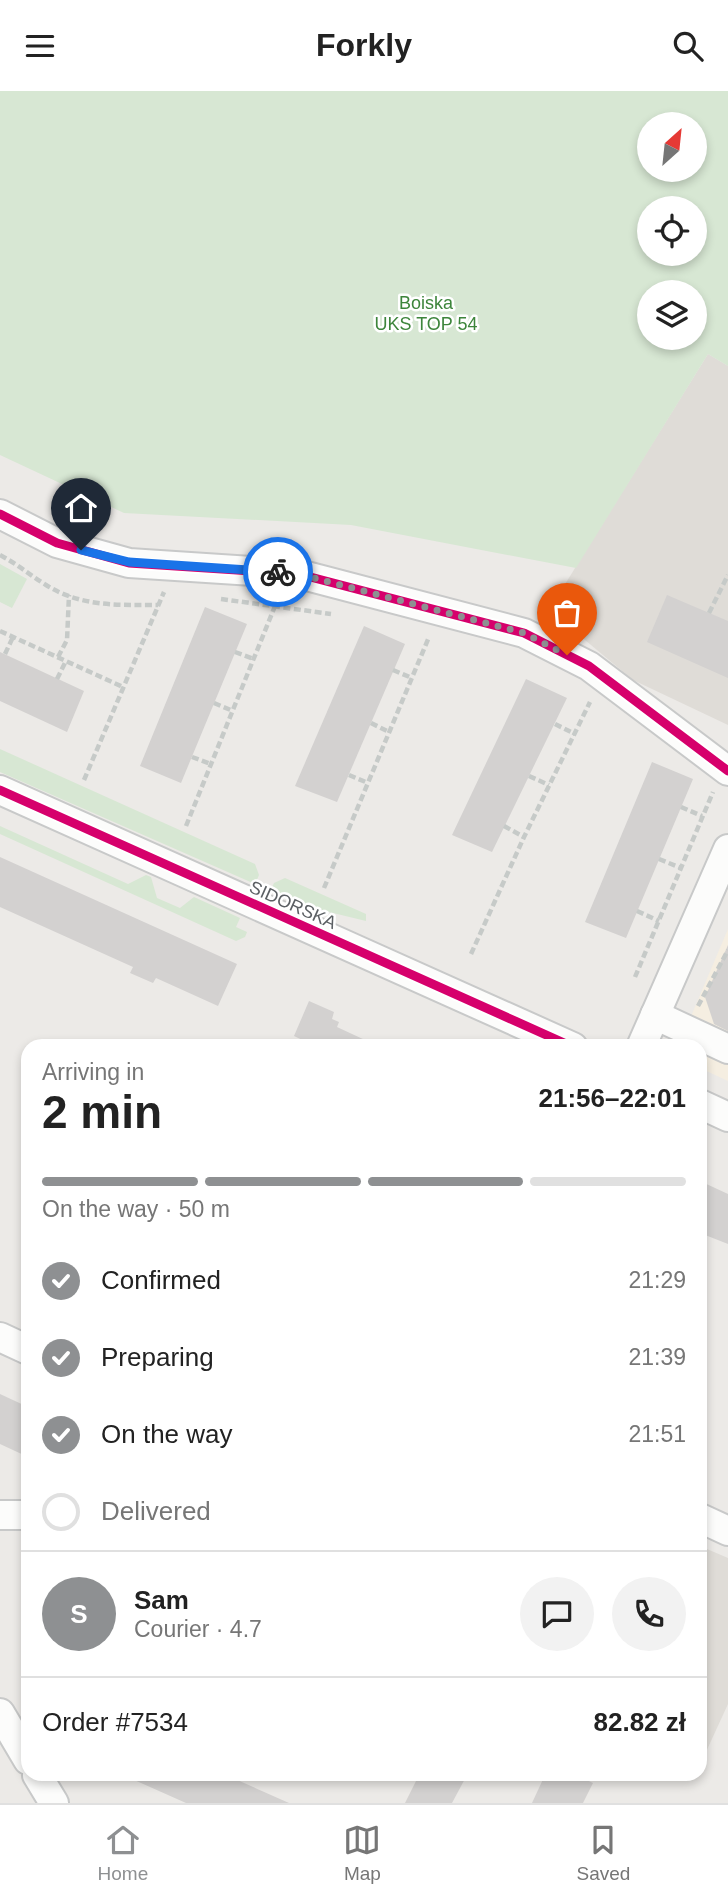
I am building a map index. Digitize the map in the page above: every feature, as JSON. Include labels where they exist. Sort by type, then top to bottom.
[{"type":"street","points":[[0,514],[57,543],[129,562],[299,574],[524,633],[589,666],[722,777]]},
{"type":"street","name":"SIDORSKA","points":[[0,790],[526,1037]]},
{"type":"street","points":[[645,1039],[728,849]]},
{"type":"street","points":[[655,1016],[706,1039]]},
{"type":"street","points":[[707,1039],[728,1049]]},
{"type":"street","points":[[707,1107],[728,1117]]},
{"type":"street","points":[[0,1337],[21,1347]]},
{"type":"street","points":[[0,1515],[21,1515]]},
{"type":"street","points":[[707,1521],[728,1531]]},
{"type":"street","points":[[0,1713],[21,1748]]},
{"type":"street","points":[[41,1781],[54,1803]]},
{"type":"path","points":[[0,555],[25,568],[47,585],[89,603],[109,606],[158,605]]},
{"type":"path","points":[[709,613],[728,575]]},
{"type":"path","points":[[84,780],[163,592],[175,593]]},
{"type":"path","points":[[58,657],[66,640],[69,595]]},
{"type":"path","points":[[213,598],[341,615]]},
{"type":"path","points":[[186,826],[275,606]]},
{"type":"path","points":[[0,631],[123,687]]},
{"type":"path","points":[[324,888],[431,633],[418,631]]},
{"type":"path","points":[[5,654],[13,637]]},
{"type":"path","points":[[235,652],[254,659]]},
{"type":"path","points":[[57,679],[66,661]]},
{"type":"path","points":[[393,670],[412,678]]},
{"type":"path","points":[[580,694],[602,708]]},
{"type":"path","points":[[471,954],[591,700]]},
{"type":"path","points":[[214,703],[233,711]]},
{"type":"path","points":[[371,723],[389,732]]},
{"type":"path","points":[[555,724],[575,734]]},
{"type":"path","points":[[192,757],[211,764]]},
{"type":"path","points":[[349,775],[368,783]]},
{"type":"path","points":[[529,776],[549,785]]},
{"type":"path","points":[[635,977],[702,816],[722,777]]},
{"type":"path","points":[[681,807],[702,816]]},
{"type":"path","points":[[505,827],[524,837]]},
{"type":"path","points":[[659,859],[681,868]]},
{"type":"path","points":[[637,911],[659,921]]},
{"type":"path","points":[[691,1032],[698,1006],[728,950]]},
{"type":"shaded area","points":[[708,354],[728,366],[728,725],[633,680],[549,610]]},
{"type":"shaded area","points":[[728,929],[728,1081],[707,1071],[707,1039],[681,1039]]},
{"type":"shaded area","points":[[707,1549],[728,1558],[728,1704],[707,1750]]},
{"type":"green space","name":"Boiska UKS TOP 54","points":[[0,91],[728,91],[728,366],[708,354],[576,568],[351,525],[124,513],[0,455]]},
{"type":"green space","points":[[0,564],[27,579],[12,608],[0,602]]},
{"type":"green space","points":[[0,749],[255,864],[259,875],[255,884],[0,772]]},
{"type":"green space","points":[[0,826],[128,884],[146,875],[151,877],[157,898],[180,908],[194,897],[240,918],[236,927],[247,932],[245,937],[236,941],[0,834]]},
{"type":"green space","points":[[285,878],[366,914],[366,921],[300,905],[270,892],[274,883]]},
{"type":"building","points":[[667,595],[728,621],[728,678],[647,642]]},
{"type":"building","points":[[205,607],[247,624],[181,783],[140,766]]},
{"type":"building","points":[[364,626],[405,644],[337,802],[295,786]]},
{"type":"building","points":[[0,652],[84,691],[67,732],[0,701]]},
{"type":"building","points":[[526,679],[567,698],[492,852],[452,835]]},
{"type":"building","points":[[652,762],[693,779],[626,938],[585,922]]},
{"type":"building","points":[[0,857],[237,964],[218,1006],[156,978],[153,983],[130,973],[133,967],[0,907]]},
{"type":"building","points":[[728,945],[728,1031],[714,1024],[705,997]]},
{"type":"building","points":[[309,1001],[334,1012],[332,1019],[339,1022],[337,1027],[363,1039],[300,1039],[294,1036]]},
{"type":"building","points":[[707,1184],[728,1194],[728,1244],[707,1236]]},
{"type":"building","points":[[0,1394],[21,1404],[21,1454],[0,1444]]},
{"type":"building","points":[[136,1781],[240,1781],[289,1803],[186,1803]]},
{"type":"building","points":[[416,1781],[464,1781],[452,1803],[405,1803]]},
{"type":"building","points":[[542,1781],[593,1783],[583,1803],[532,1803]]},
{"type":"cycle path","points":[[0,514],[57,543],[129,563],[299,574],[524,633],[589,666],[728,771]]},
{"type":"cycle path","points":[[0,790],[555,1039]]},
{"type":"way so far","points":[[278,572],[299,574],[524,633],[567,655]]},
{"type":"route","points":[[81,550],[129,562],[278,572]]}]
